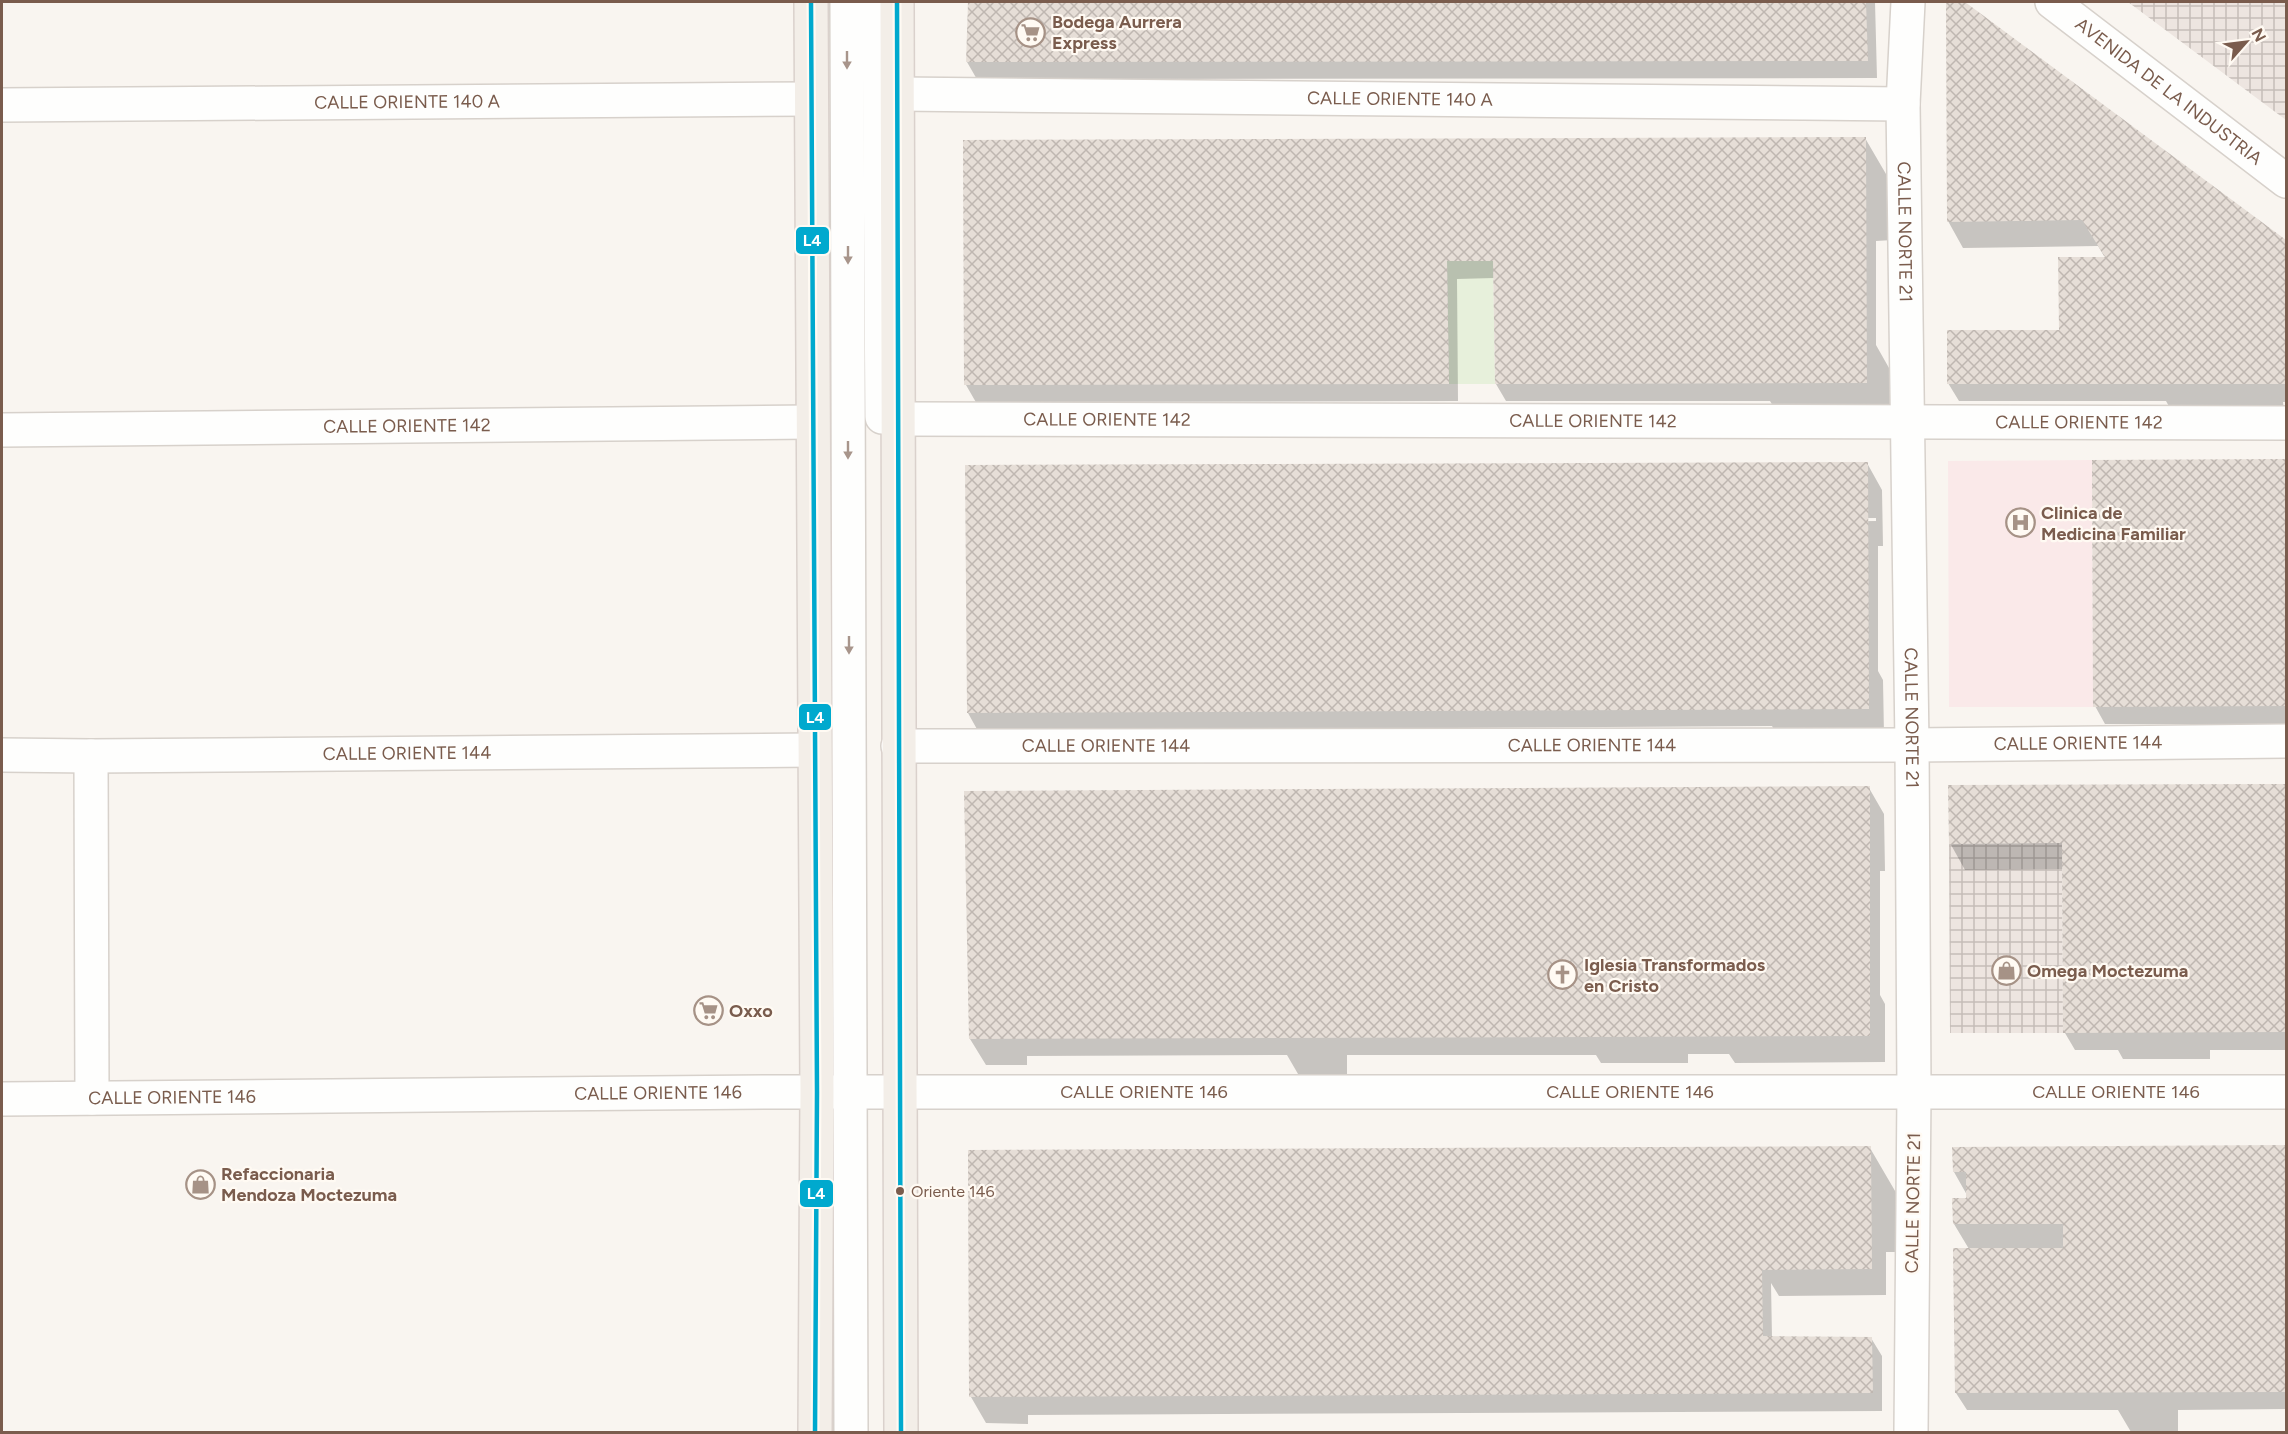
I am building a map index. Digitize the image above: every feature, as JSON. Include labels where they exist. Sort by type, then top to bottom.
[{"type":"main road","points":[[811,2],[814,750],[832,1093],[815,1432]]},
{"type":"main road","points":[[897,2],[900,419],[898,746],[892,1093],[901,1432]]},
{"type":"street","points":[[847,2],[849,721],[832,1093],[851,1432]]},
{"type":"street","points":[[879,2],[892,1093],[886,1432]]},
{"type":"street","name":"CALLE NORTE 21","points":[[1908,2],[1903,104],[1912,746],[1914,1092],[1911,1432]]},
{"type":"street","name":"AVENIDA DE LA INDUSTRIA","points":[[2052,2],[2286,181]]},
{"type":"street","name":"CALLE ORIENTE 140 A","points":[[897,94],[1903,104]]},
{"type":"street","name":"CALLE ORIENTE 140 A","points":[[2,105],[811,99]]},
{"type":"street","name":"CALLE ORIENTE 142","points":[[900,419],[2286,423]]},
{"type":"street","name":"CALLE ORIENTE 142","points":[[2,430],[812,422]]},
{"type":"street","name":"CALLE ORIENTE 144","points":[[898,746],[1912,746],[2286,741]]},
{"type":"street","name":"CALLE ORIENTE 144","points":[[2,755],[814,750]]},
{"type":"street","points":[[91,756],[92,1098]]},
{"type":"street","name":"CALLE ORIENTE 146","points":[[2,1099],[832,1093],[2286,1092]]},
{"type":"shaded area","points":[[2128,2],[2286,2],[2286,120]]},
{"type":"shaded area","name":"Clinica de Medicina Familiar","points":[[2092,460],[2093,707],[1949,707],[1948,461]]},
{"type":"shaded area","name":"Omega Moctezuma","points":[[2062,843],[2063,1033],[1950,1033],[1949,844]]},
{"type":"green space","points":[[1447,261],[1493,261],[1495,384],[1449,384]]},
{"type":"building","points":[[968,2],[1866,2],[1868,61],[966,62]]},
{"type":"building","points":[[1946,2],[1965,2],[2286,240],[2286,384],[1947,384],[1947,330],[2059,330],[2058,257],[2105,257],[2082,220],[1947,222]]},
{"type":"building","points":[[1866,137],[1867,383],[1495,384],[1493,261],[1447,261],[1449,384],[964,385],[963,140]]},
{"type":"building","points":[[2286,459],[2286,706],[2093,707],[2092,460]]},
{"type":"building","points":[[1868,462],[1869,709],[967,713],[965,465]]},
{"type":"building","points":[[2286,784],[2286,1032],[2063,1033],[2062,843],[1949,844],[1948,785]]},
{"type":"building","points":[[1870,786],[1870,1036],[969,1039],[964,791]]},
{"type":"building","points":[[2286,1145],[2286,1392],[1955,1393],[1953,1248],[2063,1248],[2063,1224],[1953,1224],[1952,1198],[1966,1198],[1966,1172],[1953,1172],[1952,1147]]},
{"type":"building","points":[[1871,1146],[1872,1269],[1762,1270],[1763,1336],[1872,1337],[1873,1393],[969,1397],[968,1150]]},
{"type":"transit line","name":"L4","points":[[811,2],[817,1092],[815,1432]]},
{"type":"transit line","name":"L4","points":[[897,2],[901,1432]]},
{"type":"place","name":"Bodega Aurrera Express","points":[[1031,32]]},
{"type":"place","name":"Clinica de Medicina Familiar","points":[[2020,523]]},
{"type":"place","name":"Omega Moctezuma","points":[[2006,971]]},
{"type":"place","name":"Iglesia Transformados en Cristo","points":[[1563,975]]},
{"type":"place","name":"Oxxo","points":[[708,1011]]},
{"type":"place","name":"Refaccionaria Mendoza Moctezuma","points":[[200,1184]]},
{"type":"place","name":"Oriente 146","points":[[900,1191]]}]
